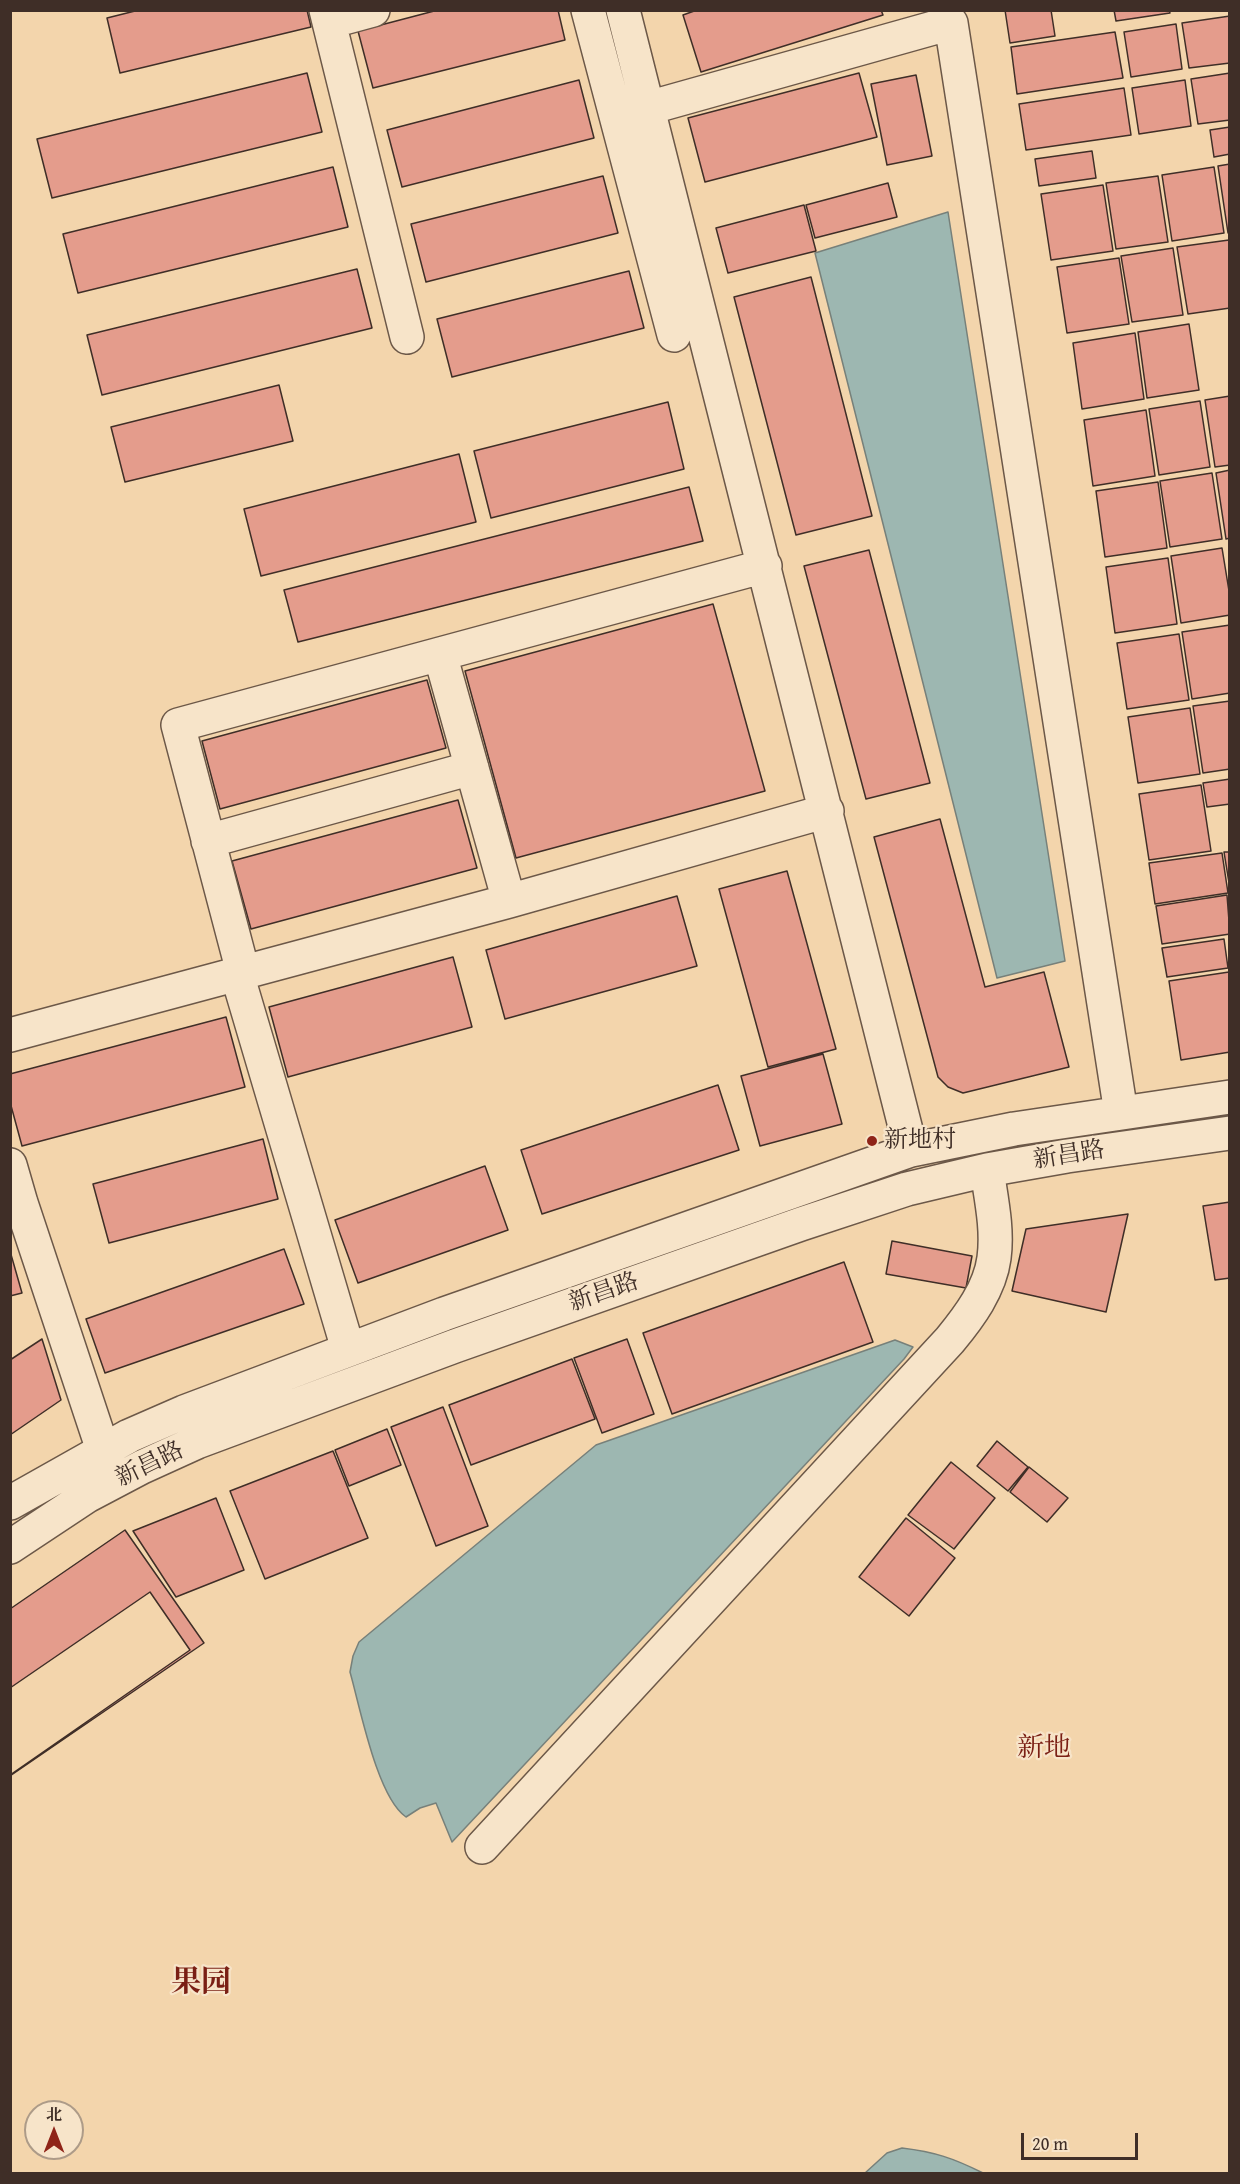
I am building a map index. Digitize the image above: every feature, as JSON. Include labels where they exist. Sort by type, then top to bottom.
[{"type":"street","points":[[373,10],[327,16],[407,337]]},
{"type":"street","points":[[588,10],[674,335]]},
{"type":"street","points":[[623,10],[911,1150]]},
{"type":"street","points":[[648,108],[951,23],[1121,1113]]},
{"type":"street","points":[[348,1350],[240,973],[178,725],[765,566]]},
{"type":"street","points":[[440,654],[509,901]]},
{"type":"street","points":[[208,842],[472,768]]},
{"type":"street","points":[[10,1035],[509,901],[826,811]]},
{"type":"street","name":"新昌路","points":[[10,1503],[129,1436],[184,1412],[598,1259],[911,1150],[1014,1130],[1230,1097]]},
{"type":"street","name":"新昌路","points":[[10,1547],[87,1496],[197,1442],[455,1346],[801,1224],[907,1189],[987,1170],[1230,1133]]},
{"type":"street","points":[[10,1165],[103,1450]]},
{"type":"street","points":[[482,1846],[970,1316],[986,1284],[994,1260],[995,1231],[987,1170]]},
{"type":"water","points":[[948,212],[1065,961],[997,978],[815,253]]},
{"type":"water","points":[[895,1340],[913,1347],[904,1359],[452,1842],[436,1803],[420,1808],[406,1817],[386,1791],[364,1728],[350,1672],[359,1642],[596,1445]]},
{"type":"water","points":[[902,2148],[944,2156],[983,2173],[865,2173],[887,2153]]},
{"type":"building","points":[[139,10],[307,10],[311,27],[120,73],[107,18]]},
{"type":"building","points":[[438,10],[558,10],[565,40],[373,88],[358,31]]},
{"type":"building","points":[[697,10],[881,10],[883,15],[701,72],[683,15]]},
{"type":"building","points":[[1005,10],[1051,10],[1055,36],[1010,43]]},
{"type":"building","points":[[1114,10],[1169,10],[1170,13],[1116,21]]},
{"type":"building","points":[[1230,16],[1230,63],[1189,68],[1182,23]]},
{"type":"building","points":[[1176,24],[1182,69],[1131,77],[1124,32]]},
{"type":"building","points":[[1115,32],[1123,78],[1017,94],[1011,47]]},
{"type":"building","points":[[307,73],[322,132],[52,198],[37,139]]},
{"type":"building","points":[[859,73],[877,137],[705,182],[688,118]]},
{"type":"building","points":[[1230,73],[1230,120],[1198,124],[1191,79]]},
{"type":"building","points":[[916,75],[932,156],[887,165],[871,84]]},
{"type":"building","points":[[579,80],[594,138],[402,187],[387,130]]},
{"type":"building","points":[[1185,80],[1191,126],[1139,134],[1132,88]]},
{"type":"building","points":[[1124,88],[1131,135],[1026,150],[1019,104]]},
{"type":"building","points":[[1230,127],[1230,154],[1214,157],[1210,130]]},
{"type":"building","points":[[1092,151],[1096,178],[1039,186],[1035,159]]},
{"type":"building","points":[[1230,164],[1230,232],[1228,233],[1218,166]]},
{"type":"building","points":[[333,167],[348,227],[78,293],[63,234]]},
{"type":"building","points":[[1214,167],[1224,233],[1172,241],[1162,175]]},
{"type":"building","points":[[603,176],[618,233],[426,282],[411,224]]},
{"type":"building","points":[[1158,176],[1168,242],[1116,249],[1106,183]]},
{"type":"building","points":[[888,183],[897,217],[815,238],[806,205]]},
{"type":"building","points":[[1103,185],[1113,251],[1051,260],[1041,194]]},
{"type":"building","points":[[804,205],[816,251],[728,273],[716,228]]},
{"type":"building","points":[[1229,240],[1230,308],[1188,314],[1177,247]]},
{"type":"building","points":[[1173,248],[1183,315],[1132,322],[1121,256]]},
{"type":"building","points":[[1119,258],[1129,324],[1067,333],[1057,267]]},
{"type":"building","points":[[357,269],[372,328],[102,395],[87,335]]},
{"type":"building","points":[[629,271],[644,328],[452,377],[437,319]]},
{"type":"building","points":[[811,277],[872,516],[796,535],[734,297]]},
{"type":"building","points":[[1189,324],[1199,390],[1147,398],[1138,332]]},
{"type":"building","points":[[1135,333],[1144,399],[1082,409],[1073,343]]},
{"type":"building","points":[[279,385],[293,441],[125,482],[111,427]]},
{"type":"building","points":[[1230,396],[1230,465],[1215,467],[1205,400]]},
{"type":"building","points":[[1200,401],[1210,467],[1159,475],[1149,409]]},
{"type":"building","points":[[668,402],[684,469],[491,518],[474,451]]},
{"type":"building","points":[[1146,410],[1155,476],[1093,486],[1084,420]]},
{"type":"building","points":[[459,454],[476,522],[261,576],[244,509]]},
{"type":"building","points":[[1230,470],[1230,538],[1226,539],[1216,473]]},
{"type":"building","points":[[1212,473],[1222,539],[1170,547],[1160,481]]},
{"type":"building","points":[[1158,482],[1167,548],[1105,557],[1096,491]]},
{"type":"building","points":[[689,487],[703,541],[298,642],[284,590]]},
{"type":"building","points":[[1222,548],[1230,597],[1230,615],[1181,623],[1171,556]]},
{"type":"building","points":[[869,550],[930,783],[866,799],[804,566]]},
{"type":"building","points":[[1168,558],[1177,624],[1115,633],[1106,567]]},
{"type":"building","points":[[713,604],[765,791],[516,858],[465,671]]},
{"type":"building","points":[[1230,625],[1230,693],[1192,699],[1182,632]]},
{"type":"building","points":[[1179,634],[1189,700],[1127,709],[1117,643]]},
{"type":"building","points":[[427,680],[446,748],[220,809],[202,741]]},
{"type":"building","points":[[1230,701],[1230,769],[1203,773],[1193,706]]},
{"type":"building","points":[[1190,708],[1200,774],[1138,783],[1128,717]]},
{"type":"building","points":[[1230,779],[1230,804],[1207,807],[1203,783]]},
{"type":"building","points":[[1201,785],[1211,851],[1149,860],[1139,794]]},
{"type":"building","points":[[458,800],[477,868],[251,929],[232,861]]},
{"type":"building","points":[[940,819],[985,987],[1044,972],[1069,1067],[963,1093],[948,1087],[938,1077],[874,837]]},
{"type":"building","points":[[1224,852],[1230,852],[1230,889]]},
{"type":"building","points":[[1222,853],[1228,893],[1155,904],[1149,863]]},
{"type":"building","points":[[787,871],[836,1049],[768,1067],[719,889]]},
{"type":"building","points":[[1227,895],[1230,934],[1162,944],[1156,906]]},
{"type":"building","points":[[677,896],[697,966],[505,1019],[486,950]]},
{"type":"building","points":[[1224,939],[1228,968],[1167,977],[1162,948]]},
{"type":"building","points":[[453,957],[472,1027],[288,1077],[269,1007]]},
{"type":"building","points":[[1229,972],[1230,1052],[1181,1060],[1169,981]]},
{"type":"building","points":[[226,1017],[245,1087],[22,1146],[10,1102],[10,1074]]},
{"type":"building","points":[[823,1054],[842,1124],[760,1146],[741,1076]]},
{"type":"building","points":[[718,1085],[739,1150],[542,1214],[521,1150]]},
{"type":"building","points":[[263,1139],[278,1199],[109,1243],[93,1184]]},
{"type":"building","points":[[485,1166],[508,1230],[358,1283],[335,1220]]},
{"type":"building","points":[[1230,1202],[1230,1278],[1215,1280],[1203,1206]]},
{"type":"building","points":[[1128,1214],[1106,1312],[1012,1291],[1026,1229]]},
{"type":"building","points":[[892,1241],[972,1256],[966,1288],[886,1274]]},
{"type":"building","points":[[284,1249],[304,1304],[105,1373],[86,1319]]},
{"type":"building","points":[[10,1251],[22,1293],[10,1296]]},
{"type":"building","points":[[844,1262],[873,1342],[672,1414],[643,1333]]},
{"type":"building","points":[[42,1339],[61,1400],[10,1435],[10,1360]]},
{"type":"building","points":[[627,1339],[654,1414],[602,1433],[574,1358]]},
{"type":"building","points":[[572,1359],[595,1419],[471,1465],[449,1405]]},
{"type":"building","points":[[443,1407],[488,1526],[436,1546],[391,1427]]},
{"type":"building","points":[[387,1429],[401,1465],[349,1486],[335,1450]]},
{"type":"building","points":[[997,1441],[1028,1467],[1008,1491],[977,1466]]},
{"type":"building","points":[[333,1451],[368,1538],[265,1579],[230,1491]]},
{"type":"building","points":[[951,1462],[995,1498],[954,1549],[908,1515]]},
{"type":"building","points":[[1029,1467],[1068,1498],[1047,1522],[1010,1492]]},
{"type":"building","points":[[216,1498],[244,1570],[176,1597],[133,1531]]},
{"type":"building","points":[[906,1518],[955,1558],[909,1616],[859,1577]]},
{"type":"building","points":[[125,1530],[204,1643],[10,1776],[10,1609]]},
{"type":"building","points":[[150,1592],[190,1650],[10,1775],[10,1688]]},
{"type":"place","name":"新地村","points":[[872,1141]]},
{"type":"district","name":"新地","points":[[1044,1749]]},
{"type":"district","name":"果园","points":[[201,1983]]}]
